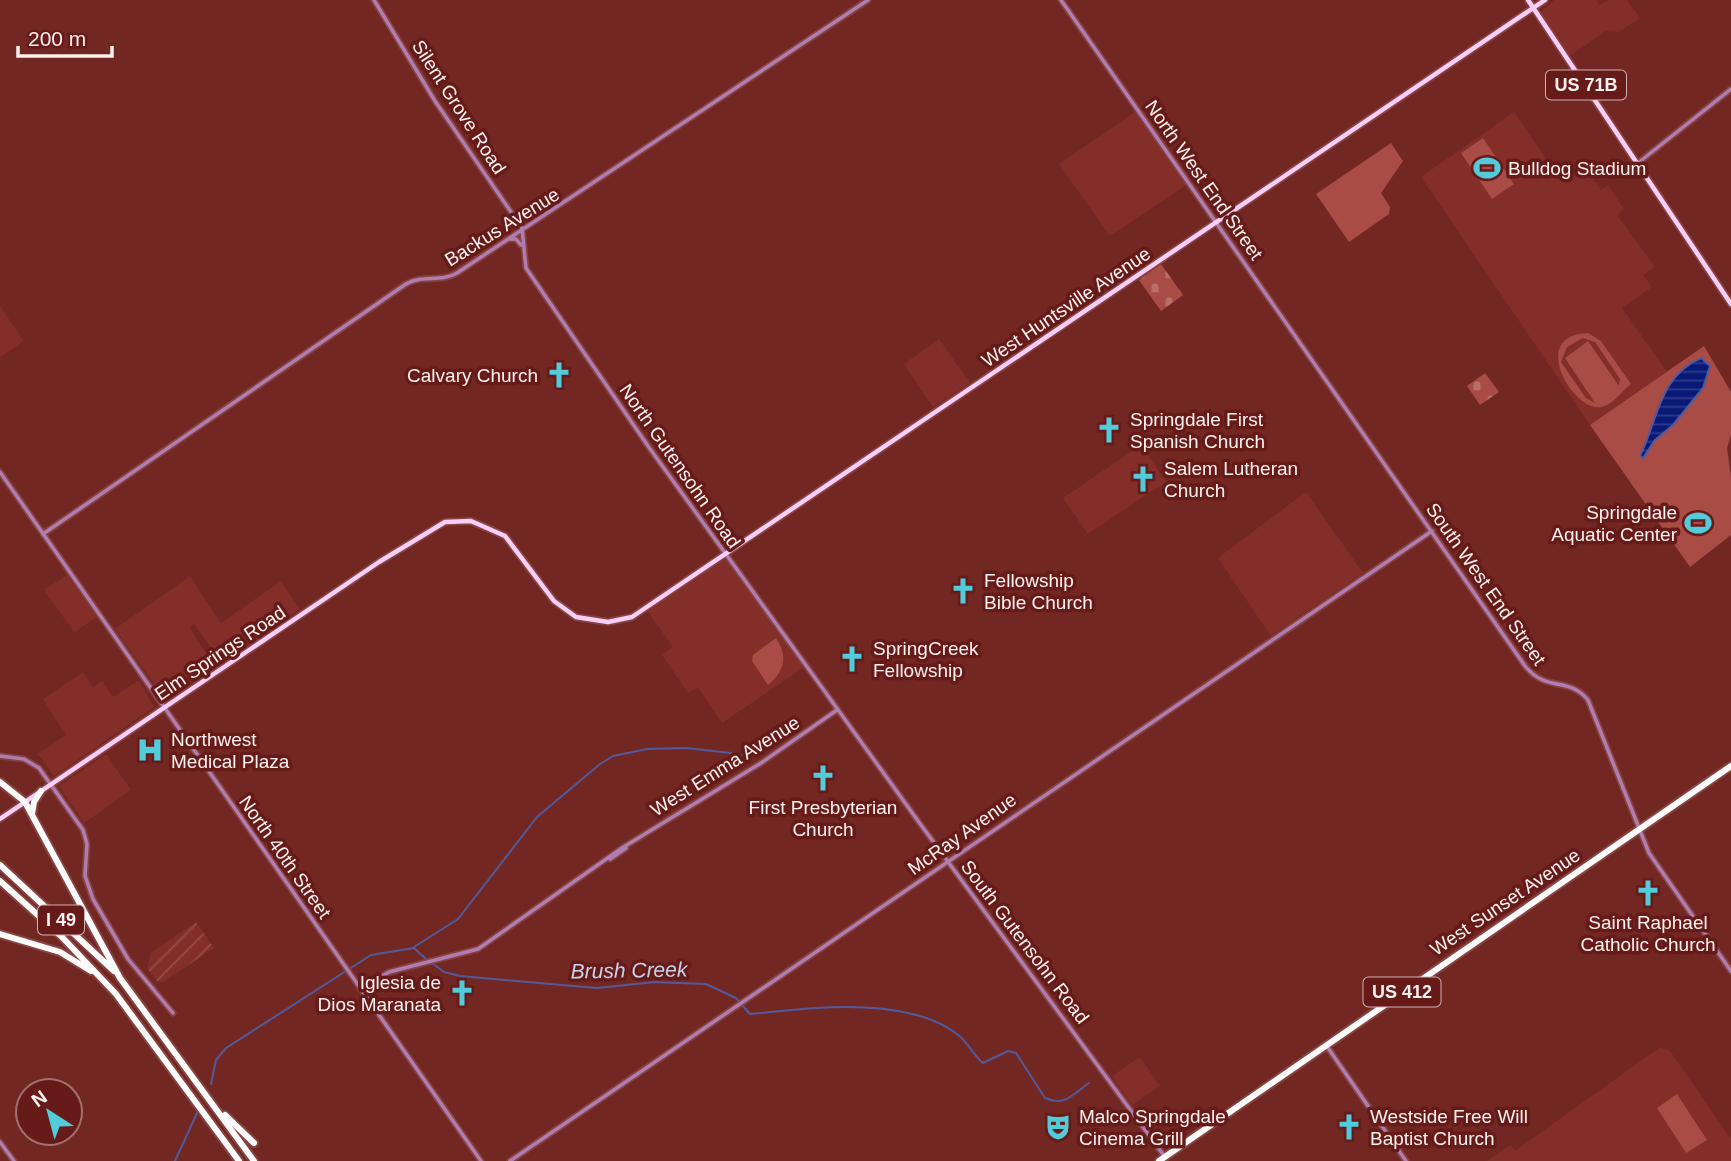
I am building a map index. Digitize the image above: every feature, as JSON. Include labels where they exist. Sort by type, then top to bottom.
[{"type":"highway","name":"West Sunset Avenue","points":[[1162,1159],[1731,766]]},
{"type":"highway","points":[[0,782],[25,802],[120,978]]},
{"type":"highway","points":[[32,816],[34,802],[41,791]]},
{"type":"highway","name":"I 49","points":[[0,865],[120,978],[254,1161]]},
{"type":"highway","name":"I 49","points":[[0,881],[73,947],[103,979],[143,1026],[239,1161]]},
{"type":"highway","points":[[0,934],[60,952],[103,979]]},
{"type":"highway","points":[[215,1106],[254,1143]]},
{"type":"main road","name":"US 71B","points":[[1528,0],[1731,304]]},
{"type":"main road","name":"West Huntsville Avenue","points":[[460,520],[481,524],[505,536],[554,601],[576,617],[597,622],[632,617],[1545,0]]},
{"type":"main road","name":"Elm Springs Road","points":[[0,819],[425,532],[445,522],[460,520]]},
{"type":"street","name":"Silent Grove Road","points":[[374,0],[435,101],[522,228]]},
{"type":"street","name":"Backus Avenue","points":[[43,534],[406,284],[418,278],[451,277],[522,228],[560,208],[868,0]]},
{"type":"street","name":"North West End Street","points":[[1061,0],[1324,377]]},
{"type":"street","points":[[1638,163],[1731,89]]},
{"type":"street","name":"North Gutensohn Road","points":[[522,228],[522,251],[526,268],[533,279],[725,555],[837,710]]},
{"type":"street","points":[[501,243],[516,239],[522,251]]},
{"type":"street","name":"South West End Street","points":[[1324,377],[1533,675],[1545,682],[1574,688],[1588,700],[1654,862],[1731,971]]},
{"type":"street","name":"North 40th Street","points":[[0,472],[481,1161]]},
{"type":"street","name":"McRay Avenue","points":[[510,1161],[1432,531]]},
{"type":"street","name":"South Gutensohn Road","points":[[837,710],[1162,1159]]},
{"type":"street","name":"West Emma Avenue","points":[[360,989],[382,974],[478,949],[628,846],[761,763],[837,710]]},
{"type":"street","points":[[0,756],[31,762],[52,784],[83,830],[87,844],[85,876],[93,900],[128,960],[173,1013]]},
{"type":"street","points":[[1326,1045],[1406,1161]]},
{"type":"street","points":[[0,1142],[14,1161]]},
{"type":"shaded area","points":[[1554,0],[1596,0],[1599,5],[1609,0],[1627,0],[1640,18],[1618,32],[1606,31],[1567,58],[1538,15]]},
{"type":"shaded area","points":[[1135,112],[1186,185],[1110,236],[1059,164]]},
{"type":"shaded area","points":[[1514,112],[1555,172],[1567,164],[1577,178],[1587,171],[1601,190],[1608,185],[1624,209],[1617,215],[1655,267],[1643,275],[1652,287],[1622,308],[1667,372],[1590,425],[1421,177]]},
{"type":"shaded area","points":[[0,306],[24,341],[0,357]]},
{"type":"shaded area","points":[[939,339],[970,383],[933,407],[904,364]]},
{"type":"shaded area","points":[[1701,358],[1710,366],[1703,388],[1673,425],[1655,440],[1643,458],[1640,456],[1668,387],[1687,366]]},
{"type":"shaded area","points":[[1141,445],[1166,482],[1088,534],[1063,498]]},
{"type":"shaded area","points":[[1306,492],[1363,573],[1271,636],[1218,558]]},
{"type":"shaded area","points":[[725,555],[806,666],[722,723],[698,687],[688,693],[662,655],[673,647],[646,609]]},
{"type":"shaded area","points":[[67,575],[97,617],[74,632],[44,590]]},
{"type":"shaded area","points":[[190,576],[221,623],[281,581],[300,609],[224,661],[220,660],[194,624],[190,628],[214,666],[165,699],[115,629]]},
{"type":"shaded area","points":[[83,672],[93,687],[102,681],[113,697],[139,680],[154,707],[54,776],[38,754],[66,735],[43,699]]},
{"type":"shaded area","points":[[106,754],[131,790],[84,823],[59,786]]},
{"type":"shaded area","points":[[196,922],[214,948],[163,982],[158,982],[147,968],[151,953]]},
{"type":"shaded area","points":[[1660,1047],[1670,1051],[1731,1139],[1731,1161],[1487,1161],[1511,1145],[1515,1151]]},
{"type":"shaded area","points":[[1140,1057],[1160,1086],[1132,1105],[1112,1076]]},
{"type":"green space","name":"Bulldog Stadium","points":[[1483,138],[1514,184],[1492,199],[1461,153]]},
{"type":"green space","points":[[1391,143],[1403,161],[1381,193],[1390,207],[1389,214],[1349,242],[1316,194]]},
{"type":"green space","points":[[1161,264],[1183,295],[1161,311],[1139,280]]},
{"type":"green space","points":[[1588,333],[1601,341],[1631,384],[1610,403],[1601,407],[1590,406],[1569,387],[1558,359],[1560,346],[1570,337]],"holes":[[[1583,338],[1595,342],[1620,379],[1619,386],[1588,341],[1565,358],[1595,403],[1586,398],[1561,362],[1567,347]]]},
{"type":"green space","points":[[1704,346],[1731,392],[1731,435],[1727,448],[1731,477],[1731,535],[1690,567],[1590,425]]},
{"type":"green space","points":[[1485,373],[1499,392],[1480,405],[1467,386]]},
{"type":"green space","points":[[776,638],[782,651],[783,663],[768,685],[752,661],[753,655]]},
{"type":"green space","points":[[1677,1094],[1707,1140],[1686,1153],[1657,1108]]},
{"type":"waterway","points":[[414,947],[458,919],[537,817],[613,756],[647,749],[686,748],[731,753]]},
{"type":"waterway","points":[[738,755],[745,756]]},
{"type":"waterway","name":"Brush Creek","points":[[211,1084],[216,1060],[226,1048],[371,955],[414,948],[427,960]]},
{"type":"waterway","name":"Brush Creek","points":[[432,963],[444,972],[460,976],[597,988],[655,982],[706,984],[736,998],[750,1014],[829,1007],[885,1009],[936,1022],[957,1034],[983,1063],[1008,1051],[1016,1053],[1045,1098],[1063,1100],[1089,1083]]},
{"type":"waterway","name":"Brush Creek","points":[[175,1161],[197,1113]]},
{"type":"place","name":"Bulldog Stadium","points":[[1487,168]]},
{"type":"place","name":"Calvary Church","points":[[559,375]]},
{"type":"place","name":"Springdale First Spanish Church","points":[[1109,430]]},
{"type":"place","name":"Salem Lutheran Church","points":[[1143,479]]},
{"type":"place","name":"Springdale Aquatic Center","points":[[1698,523]]},
{"type":"place","name":"Fellowship Bible Church","points":[[963,591]]},
{"type":"place","name":"SpringCreek Fellowship","points":[[852,659]]},
{"type":"place","name":"Northwest Medical Plaza","points":[[150,750]]},
{"type":"place","name":"First Presbyterian Church","points":[[823,778]]},
{"type":"place","name":"Saint Raphael Catholic Church","points":[[1648,893]]},
{"type":"place","name":"Iglesia de Dios Maranata","points":[[462,993]]},
{"type":"place","name":"Malco Springdale Cinema Grill","points":[[1058,1127]]},
{"type":"place","name":"Westside Free Will Baptist Church","points":[[1349,1127]]}]
